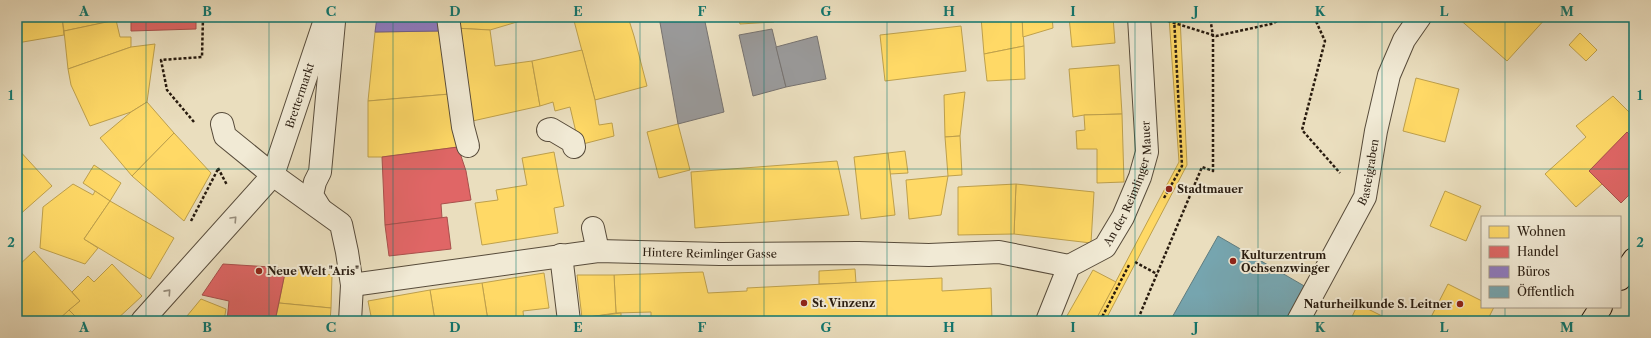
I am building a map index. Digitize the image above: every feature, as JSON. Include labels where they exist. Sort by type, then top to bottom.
[{"type":"main road","points":[[1621,278],[1634,258]]},
{"type":"main road","points":[[1592,321],[1600,308]]},
{"type":"street","name":"Brettermarkt","points":[[142,321],[273,175],[326,17]]},
{"type":"street","points":[[320,208],[312,195],[315,182],[320,172],[334,17]]},
{"type":"street","points":[[448,17],[463,126],[468,146]]},
{"type":"street","name":"An der Reimlinger Mauer","points":[[1069,266],[1105,248],[1123,218],[1135,192],[1147,152],[1139,17]]},
{"type":"street","name":"Basteigraben","points":[[1298,321],[1364,196],[1376,131],[1389,75],[1404,40],[1420,17]]},
{"type":"street","points":[[222,124],[225,136],[273,175],[340,224],[348,252],[352,285],[350,321]]},
{"type":"street","points":[[548,130],[551,129],[573,142],[574,147]]},
{"type":"street","points":[[592,228],[598,251]]},
{"type":"street","name":"Hintere Reimlinger Gasse","points":[[352,285],[598,251],[720,254],[858,253],[929,255],[999,252],[1069,266]]},
{"type":"street","points":[[561,255],[570,321]]},
{"type":"street","points":[[1047,321],[1069,266]]},
{"type":"path","points":[[1142,321],[1138,319],[1202,167],[1213,171],[1213,36],[1210,17]]},
{"type":"path","points":[[1162,19],[1213,36],[1272,24],[1287,17]]},
{"type":"path","points":[[1314,17],[1325,41],[1302,130],[1356,191],[1364,196]]},
{"type":"path","points":[[1135,262],[1158,274]]},
{"type":"path","points":[[1100,321],[1122,277]]},
{"type":"building: Wohnen","points":[[17,17],[62,17],[64,35],[17,43]]},
{"type":"building: Wohnen","points":[[62,17],[122,17],[122,19],[64,31]]},
{"type":"building: Wohnen","points":[[453,17],[525,17],[527,19],[490,30],[454,28]]},
{"type":"building: Wohnen","points":[[573,17],[628,17],[647,86],[595,100]]},
{"type":"building: Wohnen","points":[[738,17],[773,17],[774,22],[740,24]]},
{"type":"building: Wohnen","points":[[981,17],[1022,17],[1024,46],[984,54]]},
{"type":"building: Wohnen","points":[[1022,17],[1052,17],[1053,28],[1023,37]]},
{"type":"building: Wohnen","points":[[1069,17],[1113,17],[1115,43],[1072,47]]},
{"type":"building: Wohnen","name":"Stadtmauer","points":[[1169,17],[1180,17],[1187,165],[1105,321],[1095,321],[1179,162]]},
{"type":"building: Wohnen","points":[[1457,17],[1547,17],[1507,61]]},
{"type":"building: Wohnen","points":[[116,20],[120,37],[131,37],[131,47],[68,69],[64,31]]},
{"type":"building: Wohnen","points":[[961,26],[966,71],[885,81],[880,35]]},
{"type":"building: Wohnen","points":[[454,28],[490,30],[495,66],[532,61],[540,106],[468,122]]},
{"type":"building: Wohnen","points":[[439,31],[450,94],[368,101],[375,32]]},
{"type":"building: Wohnen","points":[[1580,33],[1597,50],[1586,61],[1569,45]]},
{"type":"building: Wohnen","points":[[155,44],[147,102],[131,112],[90,126],[71,85],[68,69],[131,47]]},
{"type":"building: Wohnen","points":[[1024,46],[1025,79],[987,81],[984,54]]},
{"type":"building: Wohnen","points":[[582,50],[595,100],[599,125],[612,123],[614,136],[579,145],[570,107],[555,111],[553,102],[540,106],[532,61]]},
{"type":"building: Wohnen","points":[[1119,65],[1122,114],[1084,115],[1073,117],[1069,69]]},
{"type":"building: Wohnen","points":[[1416,78],[1459,89],[1445,142],[1403,131]]},
{"type":"building: Wohnen","points":[[965,92],[960,136],[945,137],[944,95]]},
{"type":"building: Wohnen","points":[[450,94],[458,147],[382,157],[368,157],[368,101]]},
{"type":"building: Wohnen","points":[[1613,96],[1634,117],[1634,126],[1589,171],[1602,184],[1576,207],[1545,174],[1586,137],[1576,126]]},
{"type":"building: Wohnen","points":[[147,102],[174,133],[132,176],[100,138],[131,112]]},
{"type":"building: Wohnen","points":[[1122,114],[1124,182],[1097,183],[1097,149],[1077,149],[1076,131],[1085,130],[1084,115]]},
{"type":"building: Wohnen","points":[[678,124],[690,170],[659,178],[647,132]]},
{"type":"building: Wohnen","points":[[174,133],[211,173],[184,221],[132,176]]},
{"type":"building: Wohnen","points":[[960,136],[962,175],[948,176],[945,137]]},
{"type":"building: Wohnen","points":[[17,148],[52,186],[17,217]]},
{"type":"building: Wohnen","points":[[905,151],[908,173],[890,174],[888,153]]},
{"type":"building: Wohnen","points":[[554,152],[564,206],[554,208],[558,233],[482,245],[475,203],[498,200],[496,190],[527,185],[522,158]]},
{"type":"building: Wohnen","points":[[888,153],[895,215],[861,219],[854,157]]},
{"type":"building: Wohnen","points":[[837,161],[849,215],[695,228],[691,172]]},
{"type":"building: Wohnen","points":[[94,165],[121,183],[110,201],[83,183]]},
{"type":"building: Wohnen","points":[[948,176],[941,215],[909,219],[906,180]]},
{"type":"building: Wohnen","points":[[73,184],[93,195],[95,191],[110,201],[84,239],[98,248],[85,264],[40,248],[43,207]]},
{"type":"building: Wohnen","points":[[1016,184],[1094,192],[1091,243],[1014,234]]},
{"type":"building: Wohnen","points":[[1016,184],[1014,234],[958,235],[958,187]]},
{"type":"building: Wohnen","points":[[1445,191],[1481,206],[1466,241],[1430,226]]},
{"type":"building: Wohnen","points":[[110,201],[174,238],[150,279],[84,239]]},
{"type":"building: Wohnen","points":[[34,251],[80,301],[57,321],[24,321],[17,314],[17,267]]},
{"type":"building: Wohnen","points":[[112,264],[142,296],[115,321],[80,321],[69,310],[80,301],[72,292],[88,276],[94,282]]},
{"type":"building: Wohnen","points":[[286,268],[332,275],[331,308],[279,303]]},
{"type":"building: Wohnen","points":[[855,269],[856,283],[819,284],[819,271]]},
{"type":"building: Wohnen","points":[[1093,270],[1116,282],[1095,321],[1064,321]]},
{"type":"building: Wohnen","name":"St. Vinzenz","points":[[703,272],[708,293],[747,291],[747,288],[942,278],[942,291],[991,288],[992,321],[651,321],[651,312],[616,313],[614,275]]},
{"type":"building: Wohnen","points":[[544,273],[549,308],[523,311],[524,321],[488,321],[482,283]]},
{"type":"building: Wohnen","points":[[577,275],[614,275],[616,313],[582,318]]},
{"type":"building: Wohnen","points":[[482,283],[488,321],[435,321],[430,290]]},
{"type":"building: Wohnen","name":"Naturheilkunde S. Leitner","points":[[1448,284],[1481,300],[1481,308],[1494,308],[1487,321],[1429,321]]},
{"type":"building: Wohnen","points":[[430,290],[435,321],[372,321],[368,301]]},
{"type":"building: Wohnen","points":[[201,299],[226,309],[224,321],[198,321],[187,316]]},
{"type":"building: Wohnen","points":[[279,303],[331,308],[330,321],[275,321]]},
{"type":"building: Wohnen","points":[[1358,304],[1392,321],[1350,321]]},
{"type":"building: Wohnen","points":[[69,310],[80,321],[57,321]]},
{"type":"building: Wohnen","points":[[621,313],[621,321],[581,321],[580,318]]},
{"type":"building: Wohnen","points":[[187,316],[198,321],[181,321]]},
{"type":"building: Handel","points":[[131,17],[196,17],[196,29],[131,31]]},
{"type":"building: Handel","points":[[1627,132],[1634,139],[1634,190],[1621,203],[1589,171]]},
{"type":"building: Handel","points":[[458,147],[466,171],[471,200],[441,204],[442,218],[385,225],[382,157]]},
{"type":"building: Handel","points":[[447,217],[451,249],[389,256],[385,225]]},
{"type":"building: Handel","points":[[223,264],[286,268],[275,321],[227,321],[229,301],[202,295]]},
{"type":"building: Büros","points":[[377,17],[438,17],[439,31],[375,32]]},
{"type":"building: Öffentlich","name":"Kulturzentrum Ochsenzwinger","points":[[1218,236],[1306,287],[1287,321],[1170,321]]},
{"type":"building: Industrie","points":[[659,17],[704,17],[724,112],[678,124]]},
{"type":"building: Industrie","points":[[772,29],[786,87],[753,96],[739,35]]},
{"type":"building: Industrie","points":[[817,36],[826,79],[786,87],[776,47]]},
{"type":"place","name":"Stadtmauer","points":[[1169,189]]},
{"type":"place","name":"Kulturzentrum Ochsenzwinger","points":[[1233,261]]},
{"type":"place","name":"Neue Welt \"Aris\"","points":[[259,271]]},
{"type":"place","name":"St. Vinzenz","points":[[804,303]]},
{"type":"place","name":"Naturheilkunde S. Leitner","points":[[1460,304]]}]
